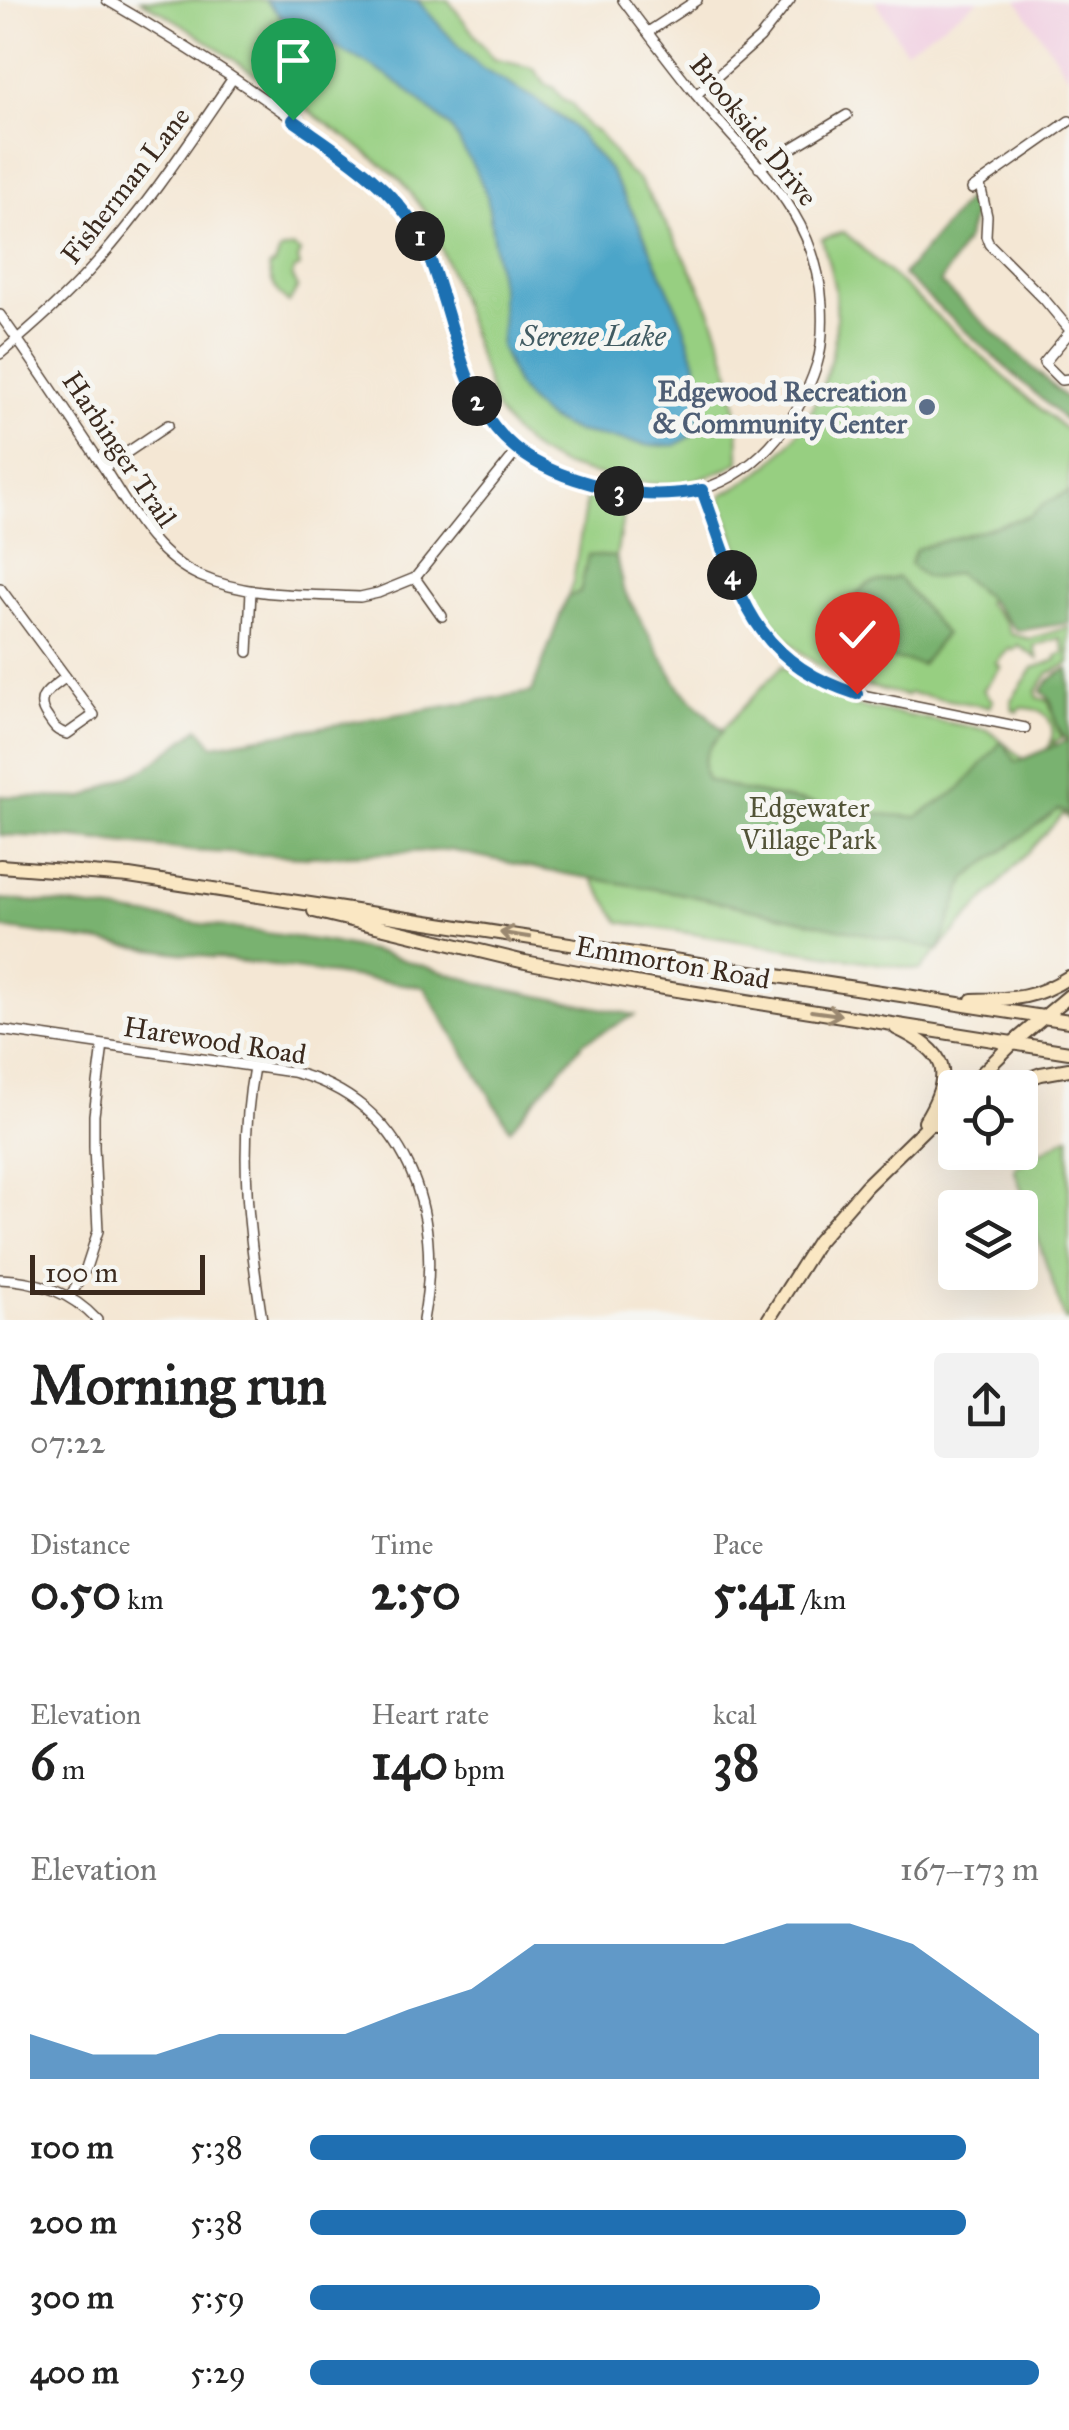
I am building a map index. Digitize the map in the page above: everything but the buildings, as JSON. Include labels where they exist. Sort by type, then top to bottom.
[{"type":"main road","name":"Emmorton Road","points":[[0,866],[129,876],[1069,1021]]},
{"type":"main road","name":"Emmorton Road","points":[[274,898],[525,962],[1069,1052]]},
{"type":"main road","points":[[936,1000],[1030,997],[1069,976]]},
{"type":"main road","points":[[985,1070],[1069,996]]},
{"type":"main road","points":[[880,1021],[917,1038],[940,1060],[940,1096],[916,1136]]},
{"type":"main road","points":[[1038,1075],[1069,1069]]},
{"type":"main road","points":[[768,1320],[818,1241],[866,1186],[938,1115]]},
{"type":"main road","points":[[916,1136],[938,1122]]},
{"type":"street","points":[[107,0],[182,43],[342,154],[399,204],[430,256],[478,404],[499,435],[517,451],[539,466],[602,488],[669,496],[702,490],[750,614],[785,656],[810,674],[846,691],[1026,728]]},
{"type":"street","name":"Brookside Drive","points":[[623,0],[798,218],[811,246],[822,302],[818,361],[804,399],[781,434],[758,458],[731,478],[702,490]]},
{"type":"street","points":[[648,32],[697,0]]},
{"type":"street","points":[[696,95],[760,38],[790,0]]},
{"type":"street","name":"Fisherman Lane","points":[[0,354],[87,274],[118,238],[233,78]]},
{"type":"street","points":[[759,168],[847,115]]},
{"type":"street","points":[[1069,122],[976,187],[988,216],[988,244],[1044,299],[1069,331],[1044,364],[1061,380],[1069,379]]},
{"type":"street","name":"Harbinger Trail","points":[[0,315],[134,516],[176,563],[210,580],[251,591],[360,597],[415,578]]},
{"type":"street","points":[[104,468],[168,425]]},
{"type":"street","points":[[442,616],[415,578],[517,451]]},
{"type":"street","points":[[0,588],[66,677],[94,715],[66,734],[58,731],[42,710],[41,702],[44,694],[66,677]]},
{"type":"street","points":[[248,652],[251,591]]},
{"type":"street","name":"Harewood Road","points":[[0,1030],[304,1075],[346,1092],[378,1120],[401,1148],[414,1178],[427,1233],[428,1286],[422,1320]]},
{"type":"street","points":[[70,1297],[86,1268],[98,1232],[94,1116],[102,1045]]},
{"type":"street","points":[[254,1067],[245,1171],[262,1320]]},
{"type":"street","points":[[0,1280],[25,1282],[70,1297],[98,1320]]},
{"type":"shaded area","points":[[875,0],[979,0],[905,50]]},
{"type":"shaded area","points":[[1017,0],[1069,0],[1069,77]]},
{"type":"green space","points":[[141,0],[448,0],[493,59],[533,68],[546,85],[571,103],[587,126],[600,134],[627,171],[639,180],[679,247],[711,313],[732,382],[739,461],[698,479],[650,484],[590,473],[536,452],[496,410],[430,218],[399,178],[182,24]]},
{"type":"green space","points":[[967,199],[976,205],[966,240],[940,283],[1069,401],[1069,424],[903,275]]},
{"type":"green space","name":"Edgewater Village Park","points":[[844,232],[1069,432],[1069,506],[986,603],[1005,621],[1011,634],[1030,639],[1069,627],[1069,664],[1049,673],[1036,692],[1038,698],[1048,700],[1062,738],[1053,742],[1069,754],[1069,819],[1063,814],[920,970],[620,922],[478,701],[532,692],[573,582],[587,494],[626,501],[616,557],[623,589],[679,687],[722,730],[782,666],[802,683],[855,706],[988,730],[1025,760],[1037,758],[1049,747],[1052,735],[1048,718],[1035,709],[1013,710],[1011,700],[1033,668],[1057,660],[1065,652],[1060,638],[1034,646],[1038,659],[1018,645],[1010,648],[996,663],[1001,667],[983,690],[993,701],[989,707],[909,693],[906,696],[849,681],[807,657],[772,620],[748,576],[722,495],[753,477],[780,453],[810,413],[821,390],[829,366],[836,316],[834,284],[822,239]]},
{"type":"green space","points":[[292,247],[300,252],[300,267],[292,276],[298,287],[289,303],[275,287],[269,267],[275,264],[280,251]]},
{"type":"green space","points":[[1069,492],[1069,623],[1017,631],[957,573],[932,578],[910,564],[916,549],[1030,516],[1047,502]]},
{"type":"green space","name":"Edgewater Village Park","points":[[588,555],[616,557],[623,589],[679,687],[723,731],[705,760],[707,780],[863,813],[917,817],[961,788],[1002,741],[1016,762],[1066,741],[1050,700],[1041,692],[1052,678],[1069,669],[1069,815],[1059,809],[966,878],[939,950],[678,893],[450,850],[307,857],[0,835],[0,796],[83,798],[148,767],[199,728],[213,745],[532,692],[567,597],[580,592]]},
{"type":"green space","points":[[898,577],[945,634],[921,665],[866,647],[849,627],[847,611],[865,586]]},
{"type":"green space","points":[[0,899],[63,904],[329,942],[494,987],[635,1015],[584,1042],[510,1129],[424,987],[0,928]]},
{"type":"green space","points":[[1069,1136],[1069,1320],[1065,1320],[1038,1240],[1038,1190],[1021,1190],[1015,1170],[1038,1170],[1038,1154]]},
{"type":"water","name":"Serene Lake","points":[[265,0],[417,0],[481,68],[534,98],[571,125],[610,171],[639,224],[682,320],[697,366],[701,413],[691,436],[676,445],[652,446],[577,432],[549,420],[532,405],[517,386],[500,346],[500,288],[487,196],[451,128],[404,87],[282,18]]},
{"type":"place","name":"Edgewood Recreation & Community Center","points":[[927,407]]},
{"type":"route","points":[[293,120],[386,190],[418,232],[430,256],[478,404],[499,435],[539,466],[602,488],[669,496],[702,490],[736,586],[767,638],[810,674],[857,694]]}]
